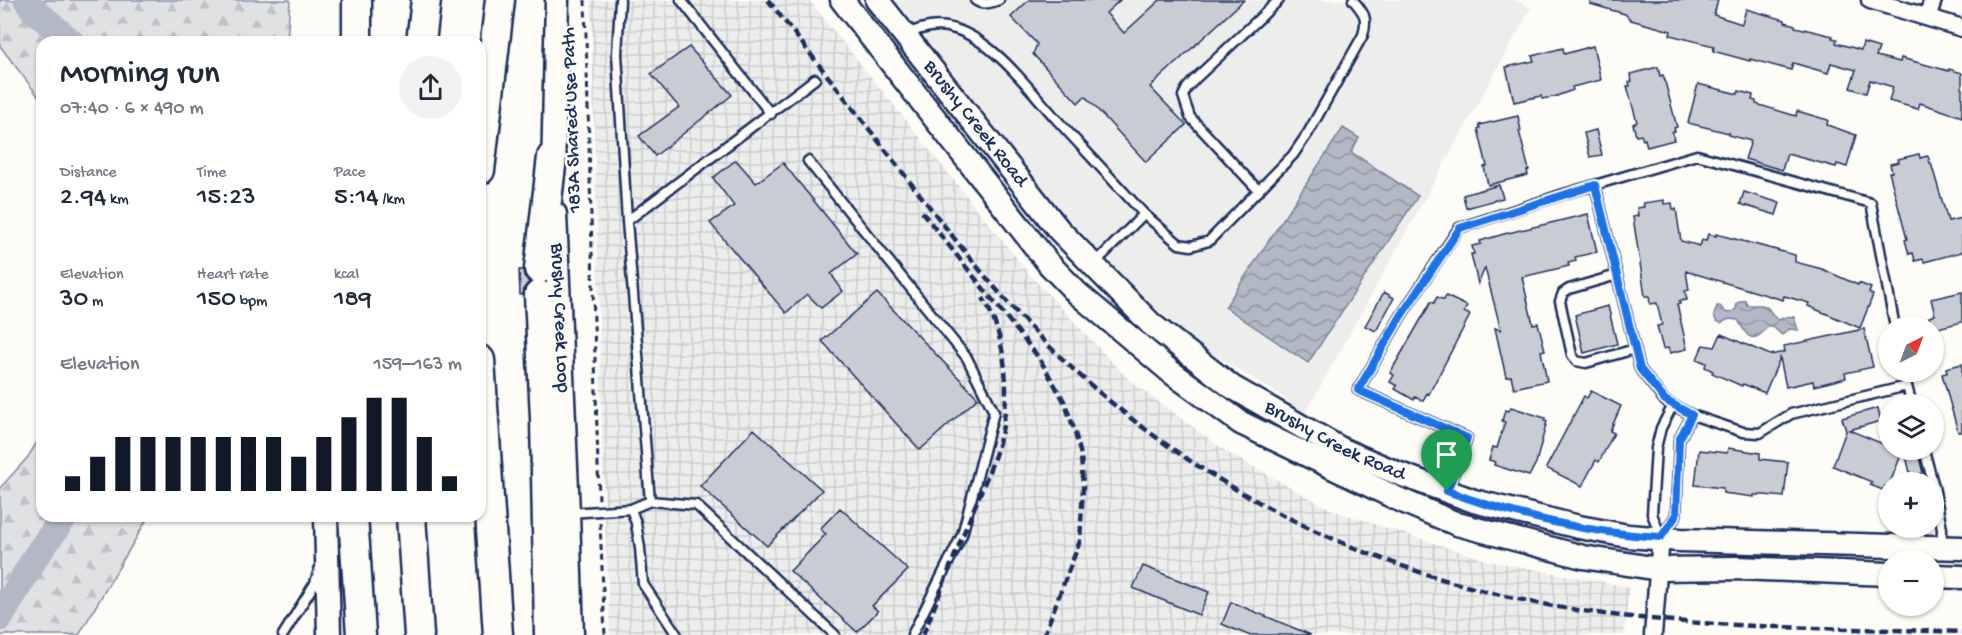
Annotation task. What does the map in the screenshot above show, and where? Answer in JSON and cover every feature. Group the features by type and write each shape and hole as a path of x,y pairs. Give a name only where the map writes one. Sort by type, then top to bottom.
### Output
{"highway":[{"path":"356,0 357,36"},
{"path":"422,36 426,0"},
{"path":"486,119 500,0"},
{"path":"549,635 545,418 539,282 552,157"},
{"path":"486,438 495,555 498,635"},
{"path":"353,522 361,635"},
{"path":"411,522 419,635"}],"main road":[{"path":"347,36 356,0"},
{"name":"Brushy Creek Loop","path":"557,0 552,157 572,635"},
{"name":"Brushy Creek Road","path":"842,0 1049,264 1077,292 1171,372 1241,423 1398,500 1457,524 1583,557 1659,569 1737,568 1878,574"},
{"path":"862,0 1061,254 1073,266 1083,269 1093,266"},
{"name":"Brushy Creek Road","path":"878,0 1059,230 1151,324 1232,387 1343,450 1474,501 1579,527 1628,536 1680,540 1951,548"},
{"path":"326,522 329,635"},
{"path":"1944,576 1962,577"}],"street":[{"path":"1870,0 1962,28"},
{"path":"1927,17 1933,0"},
{"path":"1653,635 1661,537"}],"lane":[{"path":"620,0 617,54 627,221 650,501"},
{"path":"681,0 771,114"},
{"path":"975,0 978,3 990,4 999,0"},
{"path":"1259,191 1190,117 1183,96 1195,79 1279,0"},
{"path":"904,34 926,27 940,26 956,29 979,41 1008,66 1144,214 1179,243 1191,246 1209,241 1293,155 1308,133 1363,35 1366,20 1364,13 1353,0"},
{"path":"627,221 815,80"},
{"path":"1447,491 1467,438 1358,390 1401,316 1460,228 1697,155 1871,203 1893,316"},
{"path":"808,161 968,358 994,412 962,535 912,635"},
{"path":"1595,185 1640,369 1665,400 1692,415 1743,432 1761,433 1791,414 1906,386"},
{"path":"1093,266 1144,214"},
{"path":"1617,274 1563,293 1560,301 1572,355 1576,361 1586,363 1635,349"},
{"path":"1905,382 1909,394"},
{"path":"1661,537 1652,514 1656,448 1661,428 1673,405"},
{"path":"1661,537 1676,516 1679,440 1692,415"},
{"path":"568,513 631,509 650,501 696,505 835,635"},
{"path":"631,509 636,523 643,584 677,635"},
{"path":"1944,533 1951,548"},
{"path":"283,635 315,583 327,547"}],"path":[{"name":"183A Shared Use Path","path":"585,0 605,635"}],"shaded area":[{"path":"591,0 809,0 1031,276 1128,379 1228,453 1332,510 1489,561 1629,587 1624,635 610,635 603,471"},
{"path":"893,0 1515,0 1531,8 1305,414 1274,391 1196,344 1106,264 1088,245"}],"green space":[{"path":"0,0 290,0 287,36 36,36 36,93 0,46"},
{"path":"36,444 36,522 145,522 79,635 0,635 0,488 28,457"}],"water":[{"path":"1343,128 1359,138 1351,152 1418,196 1308,363 1225,307"},
{"path":"1745,300 1747,305 1762,305 1768,308 1778,319 1794,317 1798,330 1790,329 1782,335 1773,327 1768,327 1761,334 1753,337 1746,334 1738,320 1729,319 1721,323 1716,321 1714,315 1717,306 1730,313 1736,309 1737,303"}],"building":[{"path":"1029,0 1120,0 1106,13 1124,33 1160,0 1244,0 1150,87 1186,125 1146,162 1085,96 1078,103 1033,54 1037,44 1011,17"},
{"path":"1590,0 1718,0 1714,15 1742,24 1746,9 1785,20 1795,27 1833,36 1832,38 1837,39 1836,43 1861,50 1863,43 1879,48 1876,56 1900,62 1901,58 1962,73 1962,117 1920,103 1918,109 1889,101 1893,87 1870,80 1866,93 1850,88 1856,70 1831,63 1828,73 1793,63 1791,70 1750,59 1750,61 1713,51 1714,46 1670,35 1671,31 1631,20 1625,14 1590,4"},
{"path":"1593,46 1601,80 1572,87 1573,90 1554,97 1542,99 1541,96 1514,102 1506,67 1534,61 1532,56 1563,48 1564,54"},
{"path":"689,47 732,95 655,156 639,136 679,107 651,74"},
{"path":"1658,67 1660,76 1663,75 1664,78 1677,127 1672,132 1674,140 1647,147 1641,135 1636,136 1633,124 1637,122 1627,86 1630,86 1629,82 1632,81 1630,74"},
{"path":"1698,84 1738,94 1739,91 1753,95 1752,100 1756,101 1756,104 1796,116 1797,111 1828,120 1827,125 1856,135 1847,167 1837,164 1836,167 1787,154 1782,170 1745,159 1751,141 1688,123"},
{"path":"1518,116 1521,131 1519,131 1529,170 1528,175 1488,185 1484,167 1487,166 1479,125"},
{"path":"1596,130 1602,155 1590,157 1584,133"},
{"path":"1919,154 1920,158 1928,156 1948,221 1962,218 1962,252 1924,262 1923,259 1915,261 1913,253 1909,254 1889,172 1892,172 1890,164 1899,162 1898,159"},
{"path":"736,160 756,183 783,163 857,254 831,274 843,291 821,308 807,294 786,313 710,223 734,206 713,178"},
{"path":"1499,185 1503,198 1466,208 1463,195"},
{"path":"1744,192 1780,203 1776,215 1740,204"},
{"path":"1664,200 1664,204 1672,203 1673,209 1676,209 1681,241 1700,246 1702,240 1706,241 1708,234 1716,236 1716,234 1795,255 1795,262 1822,269 1858,285 1859,283 1871,288 1869,293 1873,295 1860,328 1808,306 1809,303 1784,296 1783,300 1686,271 1689,290 1685,291 1687,300 1679,301 1680,304 1677,304 1687,349 1670,353 1668,348 1663,349 1657,326 1662,325 1657,303 1650,304 1649,296 1645,296 1633,217 1638,216 1637,208 1644,207 1643,203"},
{"path":"1588,214 1597,252 1575,257 1576,261 1568,263 1569,266 1522,277 1533,324 1538,323 1545,350 1541,351 1547,381 1514,388 1511,376 1506,377 1495,328 1501,330 1485,268 1478,284 1471,254 1474,254 1472,246 1481,244 1480,241 1504,234"},
{"path":"519,270 523,270 529,282 524,288 523,295 520,295"},
{"path":"1384,292 1394,298 1376,331 1365,326"},
{"path":"1962,292 1962,322 1944,326 1944,316 1932,316 1935,315 1931,299"},
{"path":"877,293 978,398 920,450 822,341"},
{"path":"1446,296 1467,306 1464,312 1470,315 1429,394 1427,393 1423,401 1415,397 1414,400 1395,389 1397,386 1390,382 1394,375 1390,373 1431,302 1434,303 1437,297 1444,300"},
{"path":"1608,306 1617,344 1584,353 1575,315"},
{"path":"1864,329 1873,367 1845,373 1846,378 1814,386 1813,381 1786,387 1780,358 1765,393 1712,373 1713,371 1705,367 1706,363 1697,359 1703,345 1715,347 1721,334 1770,355 1785,352 1784,346"},
{"path":"1962,364 1962,432 1958,432 1944,381 1946,368"},
{"path":"1591,391 1621,406 1610,431 1614,433 1599,462 1596,460 1582,486 1546,468 1584,396 1587,398"},
{"path":"1511,407 1545,418 1544,421 1547,421 1536,463 1529,476 1494,465 1495,462 1489,460 1493,447 1497,448 1505,422 1502,421 1505,410 1509,411"},
{"path":"1878,408 1878,422 1849,430 1878,442 1878,460 1899,460 1894,472 1878,472 1878,488 1870,485 1872,482 1833,466 1846,431 1842,418"},
{"path":"754,429 822,490 767,546 700,486"},
{"path":"1728,448 1760,453 1760,459 1788,462 1784,497 1754,495 1754,497 1723,493 1723,488 1695,485 1699,450 1727,453"},
{"path":"1907,460 1920,460 1923,472 1910,472"},
{"path":"840,508 908,570 872,606 878,611 857,632 790,571 826,534 820,529"},
{"path":"1143,566 1209,592 1199,615 1133,588"},
{"path":"1231,602 1311,635 1248,635 1222,624"}],"waterway":[{"path":"27,0 34,10 64,36"},
{"path":"0,618 36,556 61,522"}],"railway":[{"path":"768,0 960,245 1030,327 1110,401 1175,451 1244,494 1317,531 1392,562 1470,587 1550,605 1631,617 1714,624 1962,632"},
{"path":"922,212 1039,358 1064,401 1074,429 1081,455 1083,487 1080,541 1044,635"},
{"path":"923,635 987,476 1003,426 1006,393 1004,360 996,328 983,298"}],"route":[{"path":"1595,185 1640,369 1665,400 1692,415 1679,440 1676,516 1661,537 1628,536 1579,527 1474,501 1447,491 1467,438 1358,390 1401,316 1460,228 1595,185"}]}
